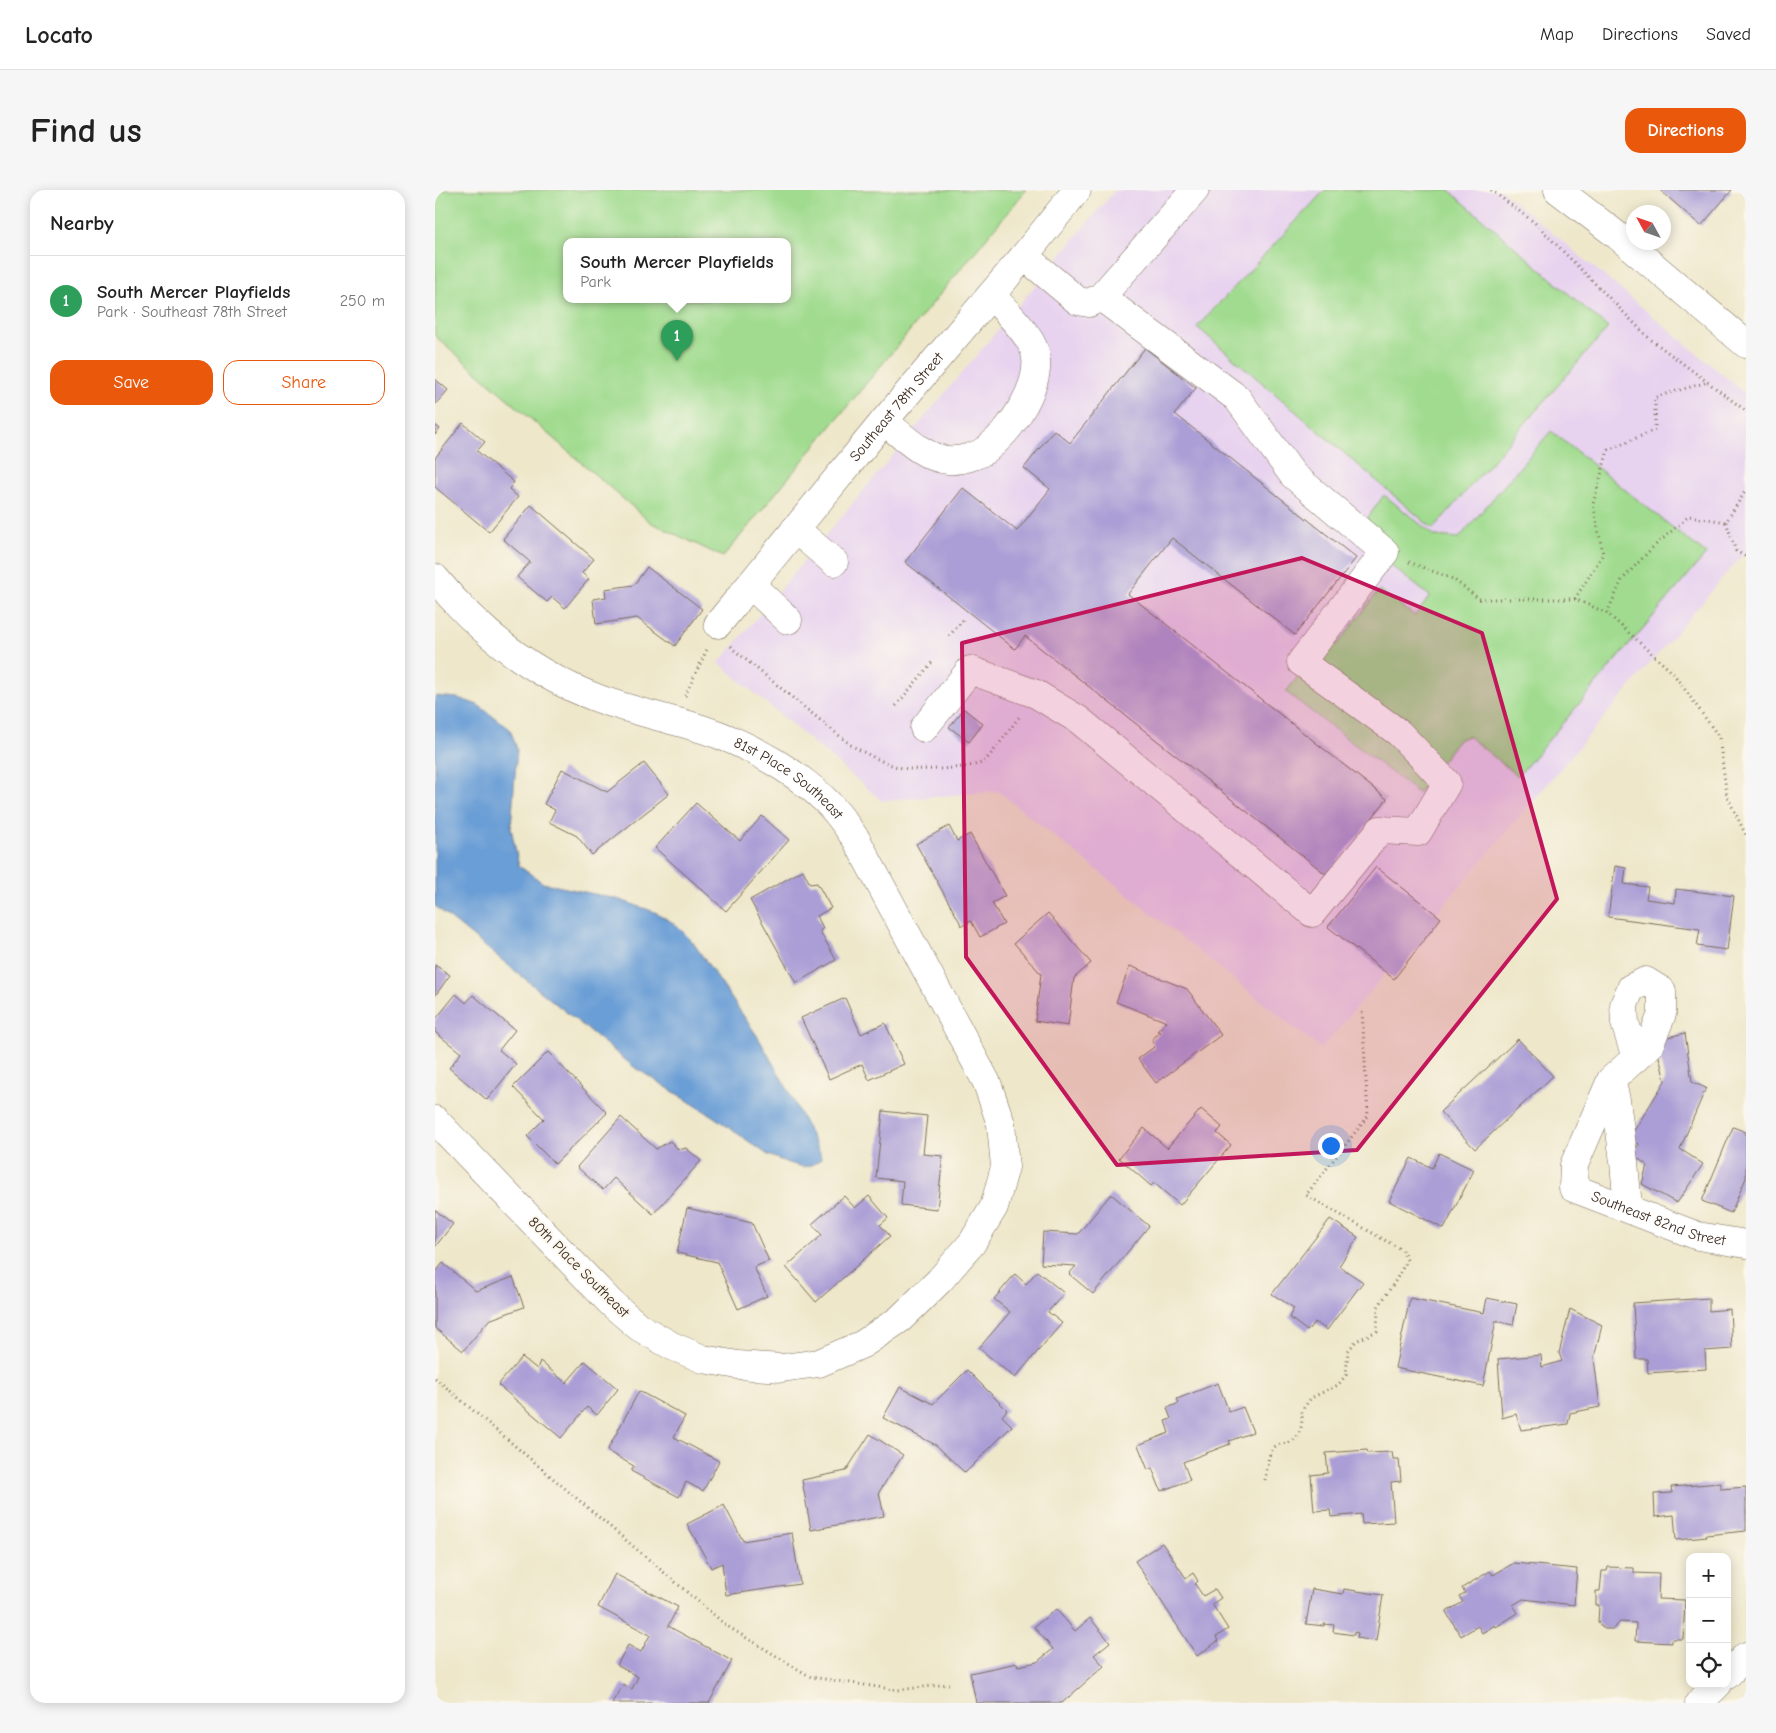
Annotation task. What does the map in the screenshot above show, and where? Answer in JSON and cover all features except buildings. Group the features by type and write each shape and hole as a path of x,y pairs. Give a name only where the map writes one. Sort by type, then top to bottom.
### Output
{"street":[{"name":"Southeast 78th Street","path":"719,624 884,421 1024,256 1077,190"},
{"path":"1024,256 1078,301 1089,303 1101,297 1195,190"},
{"path":"1558,190 1618,236 1746,344"},
{"path":"884,421 928,456 949,460 967,458 987,449 1006,429 1025,402 1035,378 1035,352 1021,326 991,294"},
{"path":"924,728 970,670 1036,694 1079,720 1312,913 1380,830 1418,832 1447,783 1399,734 1301,662 1385,552 1293,475 1237,398 1101,297"},
{"path":"795,529 834,562"},
{"name":"81st Place Southeast","path":"435,578 454,601 486,632 513,653 555,679 597,698 703,729 739,743 810,786 836,812 856,839 987,1083 1001,1124 1005,1167 994,1207 973,1243 939,1281 900,1319 863,1344 819,1362 782,1368"},
{"path":"751,585 788,620"},
{"path":"1628,1208 1616,1100 1611,1080 1636,1058"},
{"name":"Southeast 82nd Street","path":"1611,1080 1574,1165 1573,1188 1698,1236 1746,1244"},
{"name":"80th Place Southeast","path":"435,1120 611,1303 639,1326 672,1346 703,1359 738,1365 782,1368"},
{"path":"1731,1671 1746,1656"},
{"path":"1699,1703 1714,1688"}],"path":[{"path":"1491,190 1535,223 1650,339 1746,410"},
{"path":"1575,599 1603,554 1593,504 1608,450 1655,430 1655,397 1708,382"},
{"path":"1726,522 1746,490"},
{"path":"1607,613 1621,580 1651,549 1689,516 1726,522"},
{"path":"1726,522 1736,551 1746,557"},
{"path":"1385,552 1453,579 1479,599 1575,599 1607,613 1673,673 1719,737 1727,796 1746,835"},
{"path":"949,636 964,619"},
{"path":"719,624 734,650 852,746 872,757 902,768 957,768 983,762 1036,694"},
{"path":"673,721 719,624"},
{"path":"896,706 933,661"},
{"path":"1265,1480 1271,1451 1279,1444 1289,1442 1297,1437 1303,1424 1302,1410 1311,1398 1338,1385 1346,1375 1348,1351 1356,1341 1377,1331 1378,1307 1407,1260 1401,1250 1305,1195 1368,1116 1362,1008"},
{"path":"435,1378 727,1626 811,1677 898,1690 949,1684"}],"highlighted area":[{"path":"1302,558 1482,633 1557,899 1357,1150 1117,1165 966,957 962,643"}],"shaded area":[{"path":"1115,190 1501,190 1746,394 1746,551 1321,1049 998,791 882,801 719,663"}],"green space":[{"path":"435,190 1026,190 723,557 650,522 435,336"},
{"path":"1325,190 1449,190 1608,328 1433,529 1197,327"},
{"path":"1551,431 1706,554 1518,776 1468,736 1458,740 1418,793 1286,692 1327,639 1336,646 1379,590 1415,616 1430,596 1364,545 1366,520 1384,495 1435,536 1459,538"}],"water":[{"path":"435,696 458,698 478,705 510,729 517,749 511,828 519,866 543,883 617,899 655,912 675,924 692,941 758,1037 788,1090 820,1153 821,1159 812,1165 804,1167 768,1155 714,1117 634,1067 435,906"}],"place":[{"name":"South Mercer Playfields","path":"677,361"}]}
